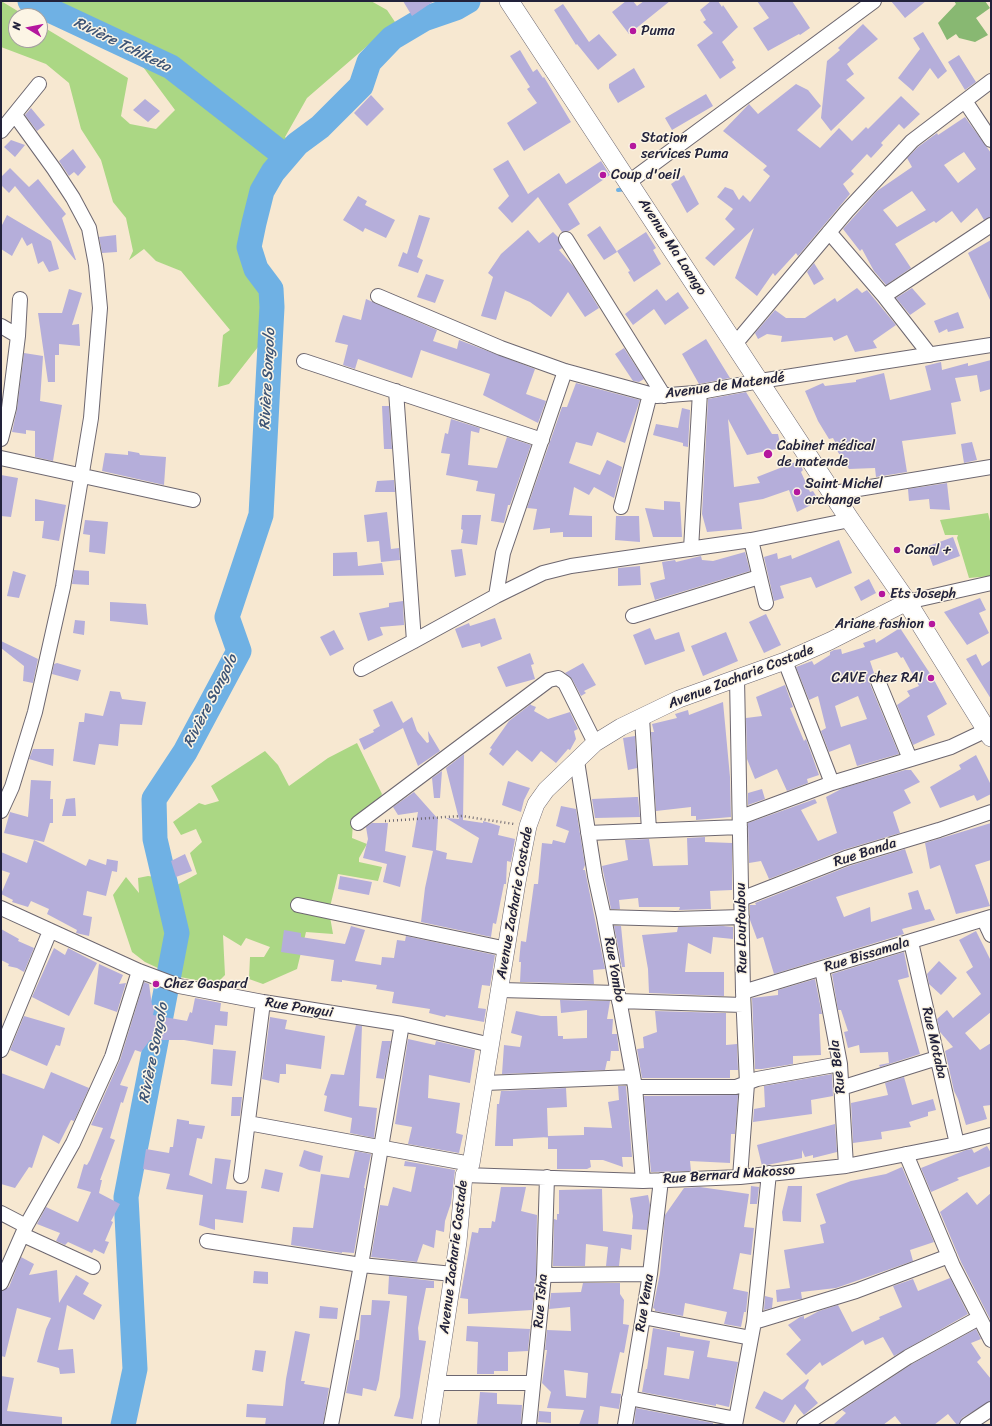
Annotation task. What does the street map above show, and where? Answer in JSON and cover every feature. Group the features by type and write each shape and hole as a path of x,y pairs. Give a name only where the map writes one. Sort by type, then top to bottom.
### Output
{"main road":[{"name":"Avenue Ma Loango","path":"509,1 834,493 850,520 907,602 989,731"}],"street":[{"path":"629,182 874,1"},
{"path":"735,344 829,232 912,142 991,81"},
{"path":"1,131 15,116 39,84"},
{"path":"965,101 991,140"},
{"path":"1,812 12,787 35,712 63,587 91,418 100,308 96,265 89,228 73,198 15,116"},
{"path":"884,296 991,225"},
{"path":"829,232 884,296 930,355"},
{"path":"566,239 657,395 621,507"},
{"name":"Avenue de Matendé","path":"378,296 500,348 565,371 657,395 700,392 760,381 991,345"},
{"path":"1,439 9,408 18,336 20,299"},
{"path":"1,326 18,336"},
{"path":"304,361 542,440"},
{"path":"496,596 504,554 565,371"},
{"path":"396,391 414,641"},
{"path":"691,549 700,392"},
{"path":"1,458 193,500"},
{"path":"834,493 991,467"},
{"path":"360,669 496,596 550,571 571,566 750,540 850,520"},
{"path":"750,540 766,603"},
{"path":"633,616 760,577"},
{"path":"907,602 991,583"},
{"name":"Avenue Zacharie Costade","path":"430,1425 458,1242 467,1169 485,1083 528,826 536,804 546,790 595,743 621,727 679,699 785,661 830,641 907,602"},
{"path":"785,661 832,783"},
{"path":"358,823 549,680 558,678 565,683 595,743"},
{"name":"Rue Loufoubou","path":"737,678 743,998 747,1084 740,1177"},
{"path":"878,681 910,759"},
{"path":"642,718 649,830"},
{"path":"588,833 649,830 740,822 832,783 951,747 989,731"},
{"name":"Rue Yombo","path":"577,761 588,833 634,1082 644,1181"},
{"name":"Rue Banda","path":"741,899 846,858 939,830 991,812"},
{"path":"298,905 507,949"},
{"name":"Rue Pangui","path":"1,908 139,971 179,986 263,1002 402,1024 491,1045"},
{"path":"604,917 674,919 742,918"},
{"path":"987,919 991,935"},
{"name":"Rue Bissamala","path":"500,990 618,997 743,998 822,969 987,919"},
{"path":"1,1050 50,931"},
{"name":"Rue Motaba","path":"911,942 957,1144"},
{"name":"Rue Bela","path":"822,969 840,1064 846,1166"},
{"path":"1,1283 25,1230 73,1143 112,1057 139,971"},
{"path":"241,1176 263,1002"},
{"path":"331,1425 361,1264 402,1024"},
{"path":"841,1088 938,1058"},
{"path":"485,1083 634,1082 736,1087 757,1079 840,1064"},
{"name":"Rue Bernard Makosso","path":"248,1123 380,1148 467,1169 547,1177 644,1181 740,1177 846,1166 957,1144 991,1135"},
{"path":"906,1154 949,1256 991,1340"},
{"path":"630,1398 735,1422 754,1322 769,1173"},
{"name":"Rue Tsha","path":"529,1425 544,1275 547,1177"},
{"name":"Rue Yema","path":"625,1425 650,1274 661,1180"},
{"path":"1,1213 25,1230 93,1267"},
{"path":"207,1241 361,1264 453,1274"},
{"path":"754,1322 856,1291 949,1256"},
{"path":"544,1275 650,1274"},
{"path":"643,1317 751,1338"},
{"path":"804,1425 908,1357 979,1318"},
{"path":"436,1383 533,1383"},
{"path":"967,1425 991,1409"}],"path":[{"path":"358,823 462,816 528,826"}],"green space":[{"path":"1,1 13,8 8,8 8,48 48,48 48,30 128,78 121,116 130,124 156,129 175,110 132,52 99,39 62,15 34,1 371,1 387,10 395,22 307,98 285,137 294,146 273,175 253,240 257,273 273,297 271,329 229,384 218,387 223,335 230,330 181,271 156,261 144,249 129,260 133,251 126,218 113,202 101,160 81,129 69,83 46,64 1,47"},
{"path":"954,1 985,1 990,8 976,18 988,35 975,42 959,38 956,34 947,40 938,23 956,4"},
{"path":"988,513 991,525 991,576 969,578 957,538 958,535 945,535 940,520"},
{"path":"357,743 382,794 365,819 353,823 352,838 367,844 359,858 359,862 382,867 378,881 338,874 329,911 333,934 306,932 297,969 263,984 249,979 250,957 264,957 270,947 246,938 241,946 223,935 225,975 216,984 175,976 145,962 132,952 113,895 126,877 139,893 138,878 148,876 164,878 162,866 168,863 177,885 197,874 190,853 202,842 196,829 181,835 173,822 199,803 205,805 219,801 211,786 265,751 278,765 289,786 328,758"}],"building":[{"path":"403,1 434,1 412,16"},
{"path":"626,1 633,1 637,6 644,1 670,1 629,34 612,12"},
{"path":"711,1 718,1 722,7 723,5 738,27 722,42 734,60 732,62 736,68 720,79 697,45 713,33 703,22 706,20 700,10"},
{"path":"757,1 792,1 810,28 800,35 799,34 768,51 753,28 769,18"},
{"path":"891,1 926,1 905,18"},
{"path":"563,4 589,42 599,34 617,55 598,70 577,44 576,45 554,10"},
{"path":"863,24 878,39 847,64 854,74 846,80 865,98 831,131 821,118 827,61 840,50 838,48"},
{"path":"923,32 947,71 938,79 930,68 913,91 898,78 920,49 913,38"},
{"path":"520,50 533,72 537,69 543,78 544,77 571,122 524,151 507,123 537,103 527,89 530,87 510,56"},
{"path":"959,55 976,82 965,90 948,62"},
{"path":"634,68 645,87 618,103 609,88 609,84"},
{"path":"796,84 808,90 821,106 797,130 820,148 839,128 852,141 866,127 868,129 901,96 920,114 904,129 899,124 881,143 883,145 871,158 867,154 851,171 854,174 843,184 850,194 798,256 796,253 775,276 773,273 757,296 735,278 754,228 714,266 705,258 735,229 725,219 733,209 717,197 725,187 733,190 739,200 743,195 750,202 770,176 763,170 767,166 723,131 749,104 758,114"},
{"path":"706,94 713,106 672,130 665,118"},
{"path":"371,95 384,109 367,126 354,113"},
{"path":"145,99 160,111 148,122 133,110"},
{"path":"31,108 45,125 37,131 25,115"},
{"path":"965,117 991,153 991,217 984,220 977,208 961,223 952,211 936,223 934,221 895,244 911,268 886,285 874,271 862,249 860,251 843,229 877,191 912,167 907,158 918,147 937,133 938,135","holes":["964,152 976,169 958,183 944,165","912,191 926,210 897,227 883,210"]},
{"path":"11,140 25,145 15,157 4,147"},
{"path":"73,149 86,167 78,176 74,172 69,176 59,161"},
{"path":"508,160 528,194 559,173 566,184 601,161 610,175 568,204 580,224 569,231 562,232 538,197 512,223 498,208 509,196 493,169"},
{"path":"10,168 29,187 38,179 66,214 62,218 76,260 15,186 9,193 1,185 1,177"},
{"path":"684,175 699,204 687,213 671,184"},
{"path":"358,196 367,201 365,205 395,220 386,238 365,228 363,232 343,220"},
{"path":"7,215 51,241 59,269 49,272 43,261 38,264 32,243 27,246 22,237 12,256 1,249 1,227"},
{"path":"419,215 430,218 417,257 423,260 418,273 398,266 403,252 407,254"},
{"path":"600,226 617,252 604,260 587,235"},
{"path":"528,230 539,243 553,232 558,237 562,248 559,250 574,267 599,308 585,317 568,292 551,317 530,302 505,291 496,320 481,316 493,277 488,273 501,254"},
{"path":"646,232 656,248 653,250 661,264 634,282 628,272 630,271 617,251"},
{"path":"116,235 117,252 102,253 99,237"},
{"path":"991,240 991,302 968,253"},
{"path":"814,263 824,279 814,285 807,272"},
{"path":"426,274 444,280 435,303 417,297"},
{"path":"857,288 862,293 867,290 896,325 873,341 877,348 855,352 847,335 834,341 832,337 781,342 782,336 767,334 758,339 755,333 775,310 786,318 805,318 835,298 837,302"},
{"path":"912,288 926,304 910,315 896,298"},
{"path":"69,289 82,293 72,325 79,324 80,346 59,344 59,355 55,355 55,382 48,382 38,313 62,313"},
{"path":"657,289 666,301 678,292 689,308 665,325 654,309 633,325 625,314"},
{"path":"366,299 437,330 433,341 457,349 459,340 535,369 526,394 546,401 538,423 483,395 490,374 421,350 412,378 358,359 355,369 343,365 348,345 335,342 343,315 361,320"},
{"path":"958,312 964,328 948,332 947,329 939,333 934,321"},
{"path":"706,339 730,378 699,384 682,354"},
{"path":"624,348 644,379 639,382 633,381 615,354"},
{"path":"24,353 43,356 40,401 62,405 53,461 35,457 35,431 26,430 26,434 12,432 17,409"},
{"path":"991,360 991,389 980,392 977,375 955,378 961,401 951,403 956,434 902,441 907,472 876,477 875,468 849,469 832,443 835,442 833,438 829,439 818,421 805,391 823,383 825,386 856,382 856,380 884,373 890,400 931,390 925,366 941,362 942,370 968,363 968,366"},
{"path":"576,383 640,400 625,443 597,432 592,446 576,442 569,463 600,475 607,460 622,467 614,498 594,487 589,495 574,487 569,515 592,516 592,537 563,537 563,532 550,533 550,528 533,530 537,509 527,508 562,407 567,407"},
{"path":"746,392 772,434 778,434 781,448 747,455 728,419 734,487 760,483 757,477 798,461 803,470 801,472 810,492 813,491 819,501 797,512 789,490 763,499 739,503 742,529 707,532 702,514 708,399"},
{"path":"382,406 389,406 392,449 384,449"},
{"path":"682,408 690,410 688,447 683,446 683,443 653,435 656,424 678,428"},
{"path":"451,419 480,428 479,433 471,431 468,465 497,468 507,437 531,445 510,505 508,505 504,523 491,521 495,494 476,491 478,481 446,475 450,454 441,453 445,433 448,434"},
{"path":"972,442 977,460 964,463 961,444"},
{"path":"128,451 139,453 140,455 166,457 164,485 102,471 105,453 128,455"},
{"path":"1,475 18,478 11,517 1,516"},
{"path":"394,480 395,492 375,492 377,481"},
{"path":"947,483 950,510 930,509 929,499 909,501 908,489"},
{"path":"35,499 66,505 59,541 42,538 44,521 35,521"},
{"path":"664,501 680,502 682,537 653,537 645,508 664,510"},
{"path":"387,512 391,549 399,548 400,560 381,562 379,541 367,542 364,515"},
{"path":"462,515 481,515 477,545 461,543 463,530 461,529"},
{"path":"616,516 639,516 640,542 615,540"},
{"path":"85,520 108,522 105,554 89,552 90,535 83,534"},
{"path":"953,537 960,556 933,566 926,547"},
{"path":"839,540 852,573 816,588 811,577 780,586 784,598 774,601 764,557 777,553 778,559 791,555 792,559"},
{"path":"462,549 466,575 455,577 451,550"},
{"path":"357,552 358,566 382,563 384,575 333,576 333,553"},
{"path":"745,552 750,571 655,600 650,583 665,579 662,562 675,560 676,562 701,556 702,560 713,561"},
{"path":"640,566 641,585 618,586 618,568"},
{"path":"74,570 89,571 89,585 72,584"},
{"path":"13,571 26,575 19,598 7,596"},
{"path":"869,579 876,593 861,601 854,587"},
{"path":"980,598 986,610 979,613 989,633 967,645 944,612"},
{"path":"403,601 404,625 380,627 383,635 368,641 359,613 389,607 389,603"},
{"path":"110,602 146,604 148,625 110,621"},
{"path":"766,614 781,645 764,653 749,622"},
{"path":"495,618 502,639 481,647 480,643 462,648 455,629 469,623 470,626"},
{"path":"75,620 85,621 84,635 73,633"},
{"path":"650,628 655,640 679,632 685,651 645,665 633,635"},
{"path":"900,628 933,678 947,704 927,716 935,735 913,745 897,705 910,696 907,691 919,686 903,657 901,658 897,652 870,661 874,673 870,679 870,684 899,754 857,766 850,744 829,752 821,731 826,728 818,696 809,700 796,667 812,661 814,665 830,655 830,652 834,650 841,649 842,654 865,647 863,643 875,639 876,643","holes":["858,696 867,719 841,727 835,706"]},
{"path":"334,630 344,649 330,656 320,637"},
{"path":"726,632 738,661 703,676 691,646"},
{"path":"1,641 38,659 33,683 23,681 24,666 1,648"},
{"path":"530,653 534,664 531,665 535,679 506,687 497,667"},
{"path":"976,654 982,666 991,660 991,699 966,659"},
{"path":"57,663 81,670 78,681 52,674 54,664"},
{"path":"583,663 596,685 584,691 586,693 581,696 572,679 565,673"},
{"path":"785,685 793,707 790,708 804,741 806,739 819,775 807,779 808,783 787,791 777,769 755,779 747,759 746,718 762,716 756,697"},
{"path":"110,691 120,692 122,699 146,702 142,725 120,724 118,746 99,744 95,765 73,761 79,722 84,722 85,713 103,716"},
{"path":"392,701 403,723 412,717 417,731 427,743 429,742 428,731 440,751 418,766 403,728 364,750 359,739 374,732 373,730 380,726 373,710"},
{"path":"723,702 730,777 731,817 696,820 696,816 691,816 691,807 656,811 651,732 654,732 652,724 677,718 675,714 688,710 689,715"},
{"path":"531,704 536,707 534,711 548,719 570,712 578,729 574,731 576,739 570,750 568,749 556,763 541,751 532,762 517,750 503,766 489,754 492,749 490,748 509,721"},
{"path":"635,736 637,768 628,770 623,738"},
{"path":"33,749 54,749 53,766 29,759"},
{"path":"464,754 463,820 483,823 483,821 500,826 498,835 515,839 511,862 507,861 506,884 504,884 496,924 493,923 491,937 421,922 425,888 433,851 412,847 418,812 398,815 393,807 414,792 438,819 436,850 447,853 446,859 472,863 479,838 446,818 459,819 446,768"},
{"path":"976,755 991,785 991,794 977,801 974,795 940,808 930,787 961,769 959,765"},
{"path":"905,770 911,770 920,782 904,790 911,803 893,812 900,833 843,850 769,879 761,861 749,863 748,823 815,799 817,803 801,810 818,841 837,833 826,797 843,788"},
{"path":"442,771 440,798 434,798 432,778"},
{"path":"31,780 51,781 50,799 53,799 53,823 50,823 44,842 4,833 10,812 28,817"},
{"path":"508,781 530,788 524,800 521,812 502,805"},
{"path":"762,789 765,799 748,805 748,793"},
{"path":"638,797 640,817 595,818 592,799"},
{"path":"75,798 76,816 62,816 66,799"},
{"path":"561,806 576,809 585,865 583,870 585,870 605,969 593,970 594,984 520,982 521,962 519,962 521,941 526,942 534,884 538,884 542,843 552,844 553,840 565,843 569,831 556,826"},
{"path":"372,823 388,823 385,851 406,856 400,887 383,882 387,864 363,858 368,839 366,827"},
{"path":"991,823 991,860 975,865 990,906 956,914 940,865 930,869 925,843"},
{"path":"705,837 705,842 732,843 732,890 710,891 711,909 679,910 680,907 639,907 638,898 619,900 620,909 611,909 602,866 628,860 625,840 649,839 653,866 688,865 687,838"},
{"path":"34,840 86,866 89,859 106,865 107,859 118,861 117,872 112,871 106,896 87,891 83,915 92,917 89,936 76,933 77,930 47,914 49,909 31,901 28,907 12,902 13,900 1,894 10,873 1,870 1,852 27,863"},
{"path":"905,849 913,873 836,897 844,917 870,907 871,922 912,909 908,893 918,890 925,910 930,909 935,920 902,929 904,934 774,974 763,937 757,939 750,920 750,905 756,905 755,903 849,866"},
{"path":"185,854 192,871 176,877 171,861"},
{"path":"340,876 372,882 369,895 338,889"},
{"path":"351,926 365,930 355,961 381,965 382,957 394,958 397,940 405,941 406,936 495,955 490,986 482,985 478,1008 486,1009 484,1022 446,1015 445,1017 429,1013 430,1009 392,1003 394,992 376,989 377,985 342,980 342,982 331,981 334,960 281,952 284,930 301,933 301,937 345,944"},
{"path":"614,926 621,926 625,967 622,967"},
{"path":"678,927 733,927 733,939 713,937 711,954 688,943 685,972 724,972 724,996 649,993 648,969 642,935 677,932"},
{"path":"1,929 19,939 18,941 34,948 24,972 17,968 8,966 9,964 1,960"},
{"path":"976,931 991,961 991,1012 965,1033 980,1050 991,1043 991,1105 983,1106 987,1119 966,1125 954,1091 945,1051 953,1047 940,1032 937,1019 947,1010 953,1018 981,994 966,972 973,967 959,940"},
{"path":"54,948 65,955 68,948 97,963 69,1016 32,997"},
{"path":"904,952 909,977 898,980 920,1054 880,1067 879,1065 889,1063 888,1052 860,1053 859,1045 848,1048 844,1032 848,1031 841,1010 838,1010 832,974"},
{"path":"939,961 957,978 941,995 929,984 927,974"},
{"path":"99,964 123,975 119,984 126,983 117,1012 94,1004"},
{"path":"815,979 822,1014 819,1014 821,1055 793,1056 793,1064 755,1069 752,998 778,995 778,990"},
{"path":"144,982 149,984 152,1005 155,1005 153,1015 187,1021 190,1012 192,1013 195,998 221,1003 220,1011 228,1012 227,1026 215,1025 213,1045 184,1040 150,1040 141,1052 135,1050 120,1085 128,1087 123,1103 121,1102 110,1138 115,1140 100,1180 102,1180 99,1193 120,1204 111,1221 113,1222 105,1241 109,1242 104,1254 94,1249 92,1253 68,1242 65,1245 56,1241 60,1233 37,1224 46,1207 78,1222 91,1192 77,1188 84,1164 87,1165 90,1160 103,1128 91,1125 120,1060"},
{"path":"560,1000 610,1001 607,1019 613,1019 612,1034 617,1034 619,1051 611,1051 610,1061 607,1061 605,1070 502,1074 504,1045 520,1047 522,1036 511,1033 516,1011 541,1016 557,1016 558,1036 563,1036 563,1039 587,1038 587,1010 561,1013"},
{"path":"655,1011 726,1013 726,1045 737,1044 738,1070 730,1070 730,1078 642,1078 637,1049 644,1048 643,1037 657,1032"},
{"path":"24,1016 65,1028 60,1046 56,1045 47,1066 10,1050"},
{"path":"270,1017 287,1020 285,1029 325,1036 321,1069 286,1064 286,1074 280,1074 279,1083 262,1079"},
{"path":"356,1025 362,1026 359,1106 377,1108 374,1138 350,1133 352,1118 324,1111 327,1096 324,1095 331,1074 344,1075"},
{"path":"408,1039 435,1045 436,1041 475,1050 470,1083 429,1075 428,1098 460,1103 456,1133 463,1135 459,1153 408,1144 412,1127 395,1124"},
{"path":"382,1041 391,1041 384,1079 376,1078"},
{"path":"213,1049 236,1051 232,1086 211,1084"},
{"path":"51,1072 89,1088 74,1121 71,1120 59,1144 43,1135 32,1168 29,1167 15,1188 1,1184 1,1073 44,1089"},
{"path":"832,1074 833,1096 811,1100 812,1114 753,1122 754,1109 765,1107 764,1086"},
{"path":"904,1077 912,1105 933,1099 936,1110 928,1112 928,1116 909,1122 911,1127 881,1132 882,1139 853,1143 851,1103 888,1095 885,1083"},
{"path":"618,1086 626,1086 632,1157 622,1157 623,1167 603,1160 590,1160 591,1167 587,1169 557,1169 557,1149 548,1149 548,1136 584,1135 584,1127 612,1128 608,1102 619,1100"},
{"path":"566,1088 567,1107 547,1108 548,1137 513,1139 513,1146 495,1146 497,1104 499,1104 501,1091"},
{"path":"738,1095 735,1134 731,1134 730,1163 690,1161 691,1171 651,1172 644,1096"},
{"path":"232,1097 242,1097 240,1116 231,1116"},
{"path":"177,1119 189,1121 189,1124 205,1126 202,1139 197,1138 189,1175 212,1184 215,1158 231,1160 226,1189 247,1191 243,1223 215,1219 215,1230 199,1225 203,1195 166,1189 170,1174 143,1169 146,1149 169,1153 170,1147 173,1147"},
{"path":"835,1124 837,1152 813,1158 813,1155 805,1157 802,1150 802,1158 762,1166 757,1145"},
{"path":"987,1146 991,1153 991,1166 957,1178 959,1180 931,1192 921,1168 966,1150 972,1149 974,1153"},
{"path":"304,1150 323,1156 320,1172 299,1166"},
{"path":"355,1151 371,1154 354,1253 342,1253 291,1245 293,1227 313,1228 321,1174 349,1178"},
{"path":"405,1161 455,1170 451,1203 445,1221 444,1232 436,1230 434,1248 423,1244 417,1262 371,1257 380,1205 388,1206 393,1187 411,1192 416,1167 404,1166"},
{"path":"902,1167 934,1242 910,1250 913,1261 836,1288 801,1292 802,1299 777,1302 776,1290 790,1288 784,1250 824,1243 820,1225 826,1223 816,1194 851,1181 886,1174"},
{"path":"265,1169 283,1173 279,1192 261,1188"},
{"path":"751,1186 759,1187 757,1204 750,1204"},
{"path":"788,1186 802,1186 801,1222 783,1221 782,1212"},
{"path":"501,1187 526,1187 521,1211 537,1215 536,1274 532,1310 468,1314 468,1299 460,1298 472,1232 478,1233 479,1228 491,1228 492,1221 495,1222"},
{"path":"700,1187 749,1194 744,1227 754,1228 751,1255 740,1253 733,1289 748,1292 746,1312 744,1312 741,1327 724,1324 727,1312 685,1303 683,1316 655,1311 653,1308 660,1273 665,1215 684,1188"},
{"path":"602,1189 603,1231 632,1235 631,1250 621,1248 619,1266 606,1266 608,1247 586,1244 585,1266 553,1266 554,1219 557,1220 557,1214 559,1214 559,1190"},
{"path":"967,1192 977,1205 991,1193 991,1321 961,1262 940,1212"},
{"path":"648,1195 650,1205 647,1230 632,1229 633,1216 630,1198"},
{"path":"21,1257 34,1264 29,1275 57,1270 59,1303 76,1275 89,1283 83,1294 102,1305 94,1320 67,1305 58,1350 73,1349 75,1373 60,1374 59,1368 37,1362 46,1329 51,1318 17,1308 5,1357 1,1356 1,1291 9,1287"},
{"path":"254,1271 268,1272 268,1284 253,1283"},
{"path":"389,1276 434,1281 434,1288 426,1288 418,1328 419,1340 426,1341 413,1419 394,1416 400,1397 407,1296 388,1294"},
{"path":"950,1278 968,1314 894,1356 883,1337 865,1345 863,1340 822,1366 820,1362 806,1375 786,1354 801,1340 788,1325 800,1317 804,1316 804,1319 819,1311 838,1305 852,1332 880,1319 879,1317 902,1307 893,1286 913,1279 918,1291"},
{"path":"583,1283 620,1283 620,1294 624,1300 623,1324 629,1325 624,1353 620,1352 611,1393 621,1394 619,1409 600,1406 598,1425 579,1425 584,1410 547,1408 551,1392 542,1383 547,1350 545,1350 547,1330 571,1331 570,1307 549,1309 551,1293 581,1292","holes":["564,1370 588,1373 586,1398 566,1396"]},
{"path":"765,1296 773,1298 772,1308 764,1310"},
{"path":"372,1300 390,1301 379,1380 376,1391 363,1388 362,1396 346,1393 356,1340 359,1340 361,1315 371,1315"},
{"path":"320,1306 338,1308 337,1319 319,1318"},
{"path":"467,1326 530,1329 528,1351 508,1352 508,1371 494,1371 494,1374 477,1374 478,1342 466,1341"},
{"path":"653,1328 680,1333 680,1336 710,1341 707,1357 738,1362 729,1407 716,1404 716,1406 642,1392","holes":["667,1347 694,1351 689,1379 664,1375"]},
{"path":"976,1329 981,1339 971,1343 981,1358 977,1362 991,1379 991,1401 962,1418 959,1425 957,1425 948,1414 934,1425 902,1425 895,1416 883,1425 833,1425 846,1413 842,1410 912,1364"},
{"path":"295,1331 310,1334 301,1381 305,1381 304,1384 329,1388 323,1425 265,1425 266,1418 246,1417 247,1404 283,1406 286,1379"},
{"path":"255,1350 266,1351 263,1372 252,1370"},
{"path":"1,1376 14,1378 7,1411 62,1417 62,1425 1,1425"},
{"path":"808,1379 809,1380 805,1388 818,1403 804,1415 795,1404 784,1423 755,1408 764,1391 782,1400"},
{"path":"480,1392 497,1393 497,1404 522,1405 521,1425 477,1425"},
{"path":"636,1408 713,1423 713,1425 634,1425"},
{"path":"539,1411 551,1412 551,1423 538,1422"}],"waterway":[{"name":"Rivière Tchiketa","path":"30,1 171,67 285,156"},
{"name":"Rivière Songolo","path":"123,1425 135,1369 126,1197 177,933 155,839 154,799 185,752 239,651 227,617 261,515 272,307 271,289 256,269 249,247 254,223 262,191 273,172 297,144 320,127 361,86 369,62 392,38 424,19 456,8 468,1"},
{"path":"618,190 627,189"}],"place":[{"name":"Puma","path":"633,31"},
{"name":"Station services Puma","path":"633,146"},
{"name":"Coup d'oeil","path":"603,175"},
{"name":"Cabinet médical de matende","path":"768,454"},
{"name":"Saint Michel archange","path":"797,492"},
{"name":"Canal +","path":"897,550"},
{"name":"Ets Joseph","path":"882,594"},
{"name":"Ariane fashion","path":"932,624"},
{"name":"CAVE chez RAI","path":"931,678"},
{"name":"Chez Gaspard","path":"156,984"}]}
